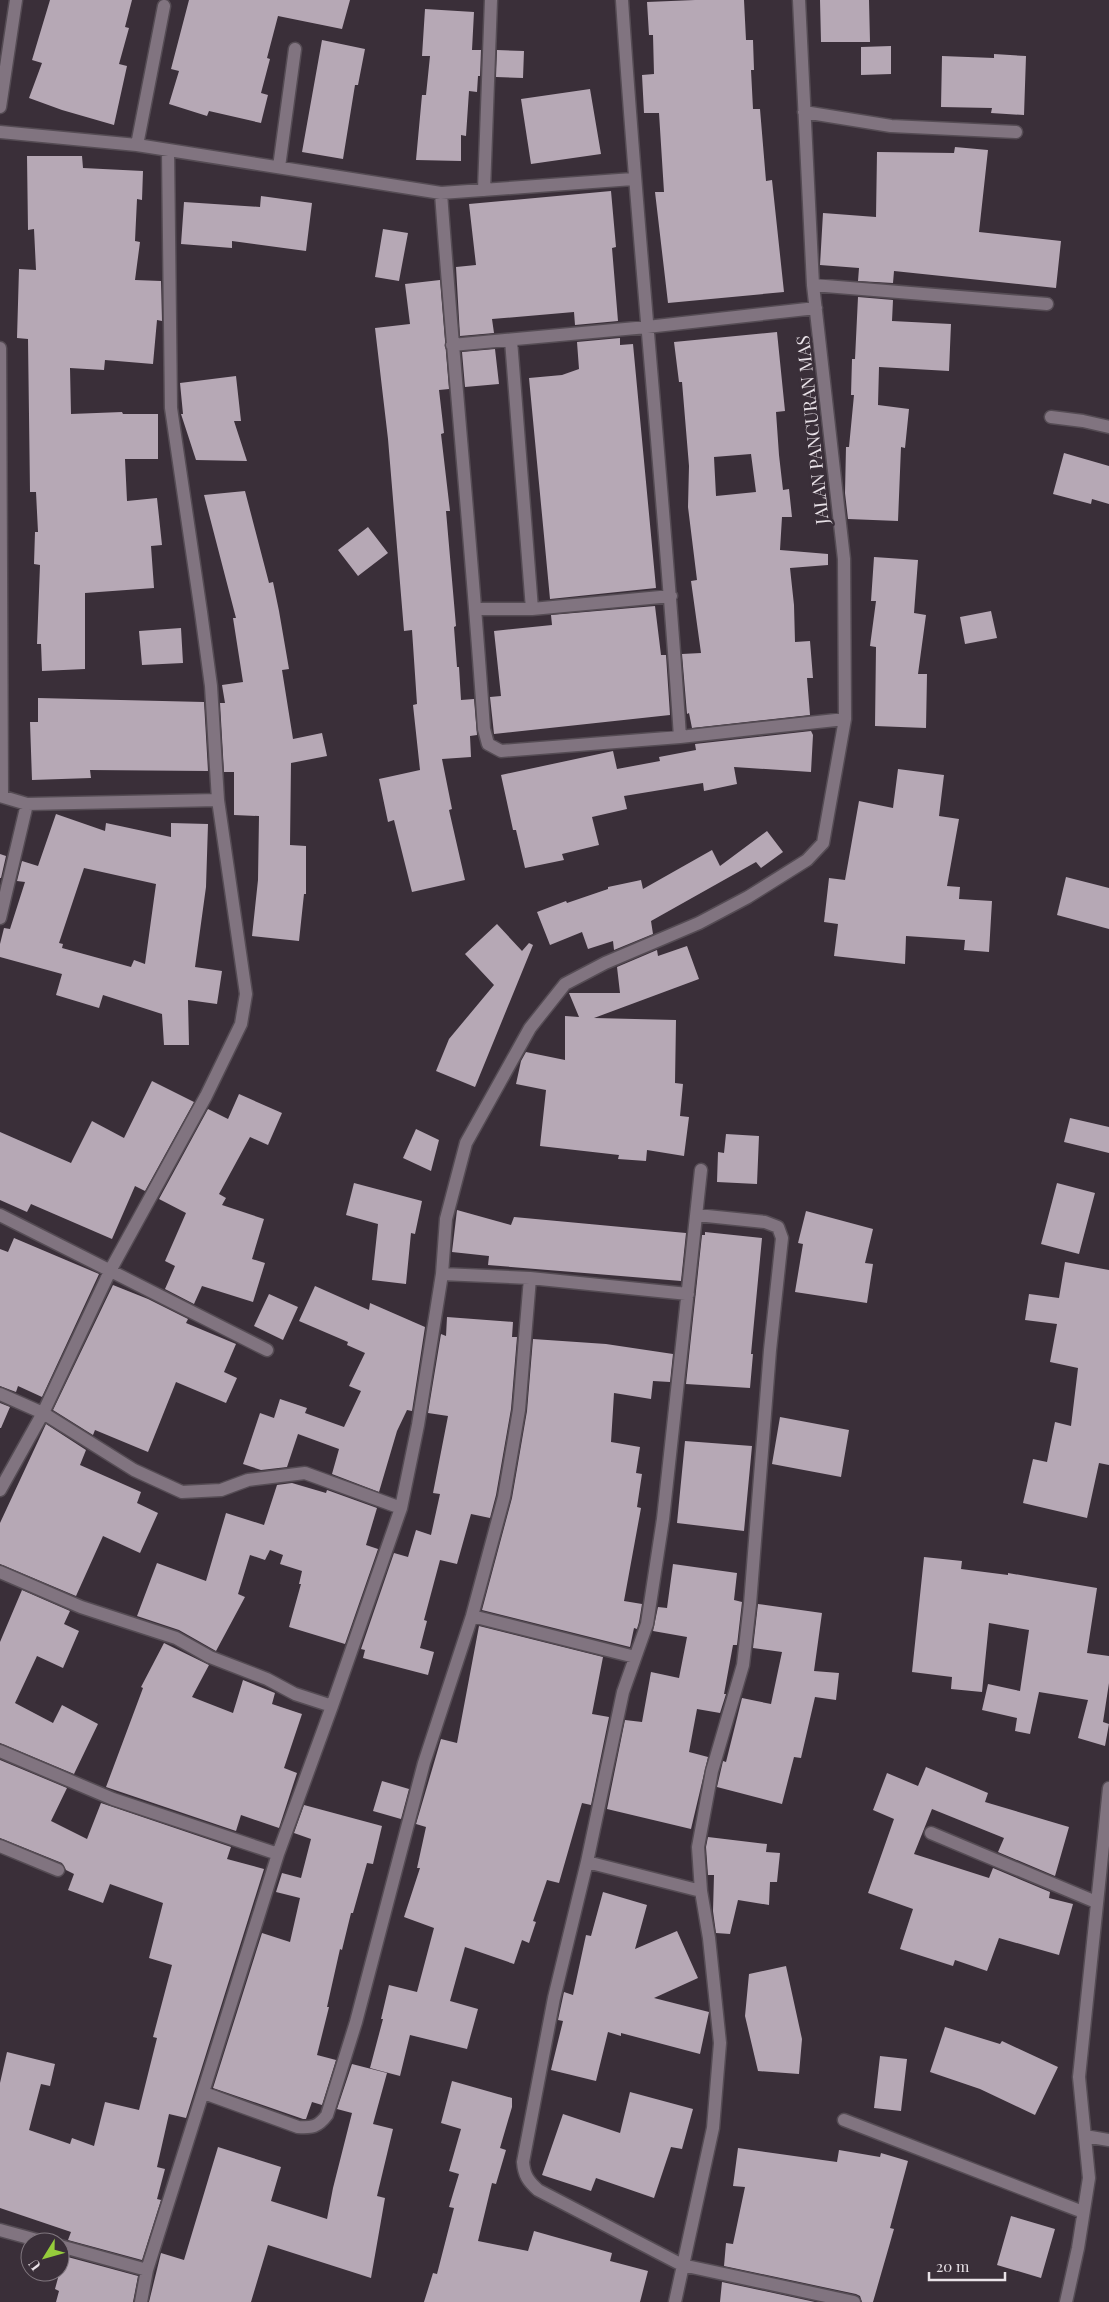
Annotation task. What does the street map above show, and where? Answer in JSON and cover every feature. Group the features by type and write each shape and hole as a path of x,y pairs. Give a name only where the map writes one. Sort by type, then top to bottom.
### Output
{"street":[{"path":"0,107 16,0"},
{"path":"484,190 492,0"},
{"path":"622,0 634,179 671,596 680,737"},
{"name":"JALAN PANCURAN MAS","path":"442,1274 446,1219 466,1143 530,1028 565,984 606,963 699,923 740,902 807,860 822,842 845,720 844,558 813,286 799,0"},
{"path":"137,145 164,6"},
{"path":"280,167 295,49"},
{"path":"804,112 891,126 1016,132"},
{"path":"0,132 137,145 441,193 634,179"},
{"path":"0,1490 43,1413 111,1269 206,1096 241,1024 246,994 218,800 211,686 171,408 168,150"},
{"path":"441,193 452,345 476,609 484,729 488,744 494,749 501,751 680,737 845,720"},
{"path":"813,286 1047,304"},
{"path":"452,345 647,327 816,308"},
{"path":"511,340 532,609"},
{"path":"0,348 1,796 27,804 218,800"},
{"path":"1051,418 1083,420 1109,427"},
{"path":"476,609 532,609 671,596"},
{"path":"0,918 27,804"},
{"path":"701,1170 663,1519 647,1624 623,1692 587,1862 554,1998 522,2162 524,2174 529,2182 538,2190 682,2265 854,2302"},
{"path":"0,1215 111,1269 267,1350"},
{"path":"675,2302 713,2128 720,2042 709,1938 701,1891 698,1847 712,1771 742,1665 750,1604 768,1370 782,1238 778,1227 765,1222 697,1215"},
{"path":"141,2302 148,2270 278,1854 401,1508 418,1425 442,1274 530,1278 688,1294"},
{"path":"204,2093 298,2127 311,2128 320,2124 326,2115 356,2022 424,1762 472,1616 506,1487 519,1410 530,1278"},
{"path":"0,1394 43,1413 134,1470 182,1492 221,1490 248,1480 305,1473 401,1508"},
{"path":"0,1572 81,1607 176,1638 210,1657 267,1679 295,1694 332,1706"},
{"path":"472,1616 635,1657"},
{"path":"0,1751 113,1799 278,1854"},
{"path":"1066,2302 1078,2248 1089,2178 1080,2077 1096,1902 1109,1788"},
{"path":"931,1833 1096,1902"},
{"path":"0,1846 58,1870"},
{"path":"587,1862 701,1891"},
{"path":"844,2120 1083,2212"},
{"path":"1084,2136 1109,2140"},
{"path":"0,2230 20,2235"},
{"path":"70,2249 148,2270"}],"building":[{"path":"50,0 132,0 125,27 129,28 119,64 127,66 114,125 29,98 42,63 32,60"},
{"path":"189,0 350,0 342,29 278,16 267,58 270,59 261,93 268,95 261,123 209,111 207,116 169,104 179,71 171,69"},
{"path":"744,0 746,40 753,40 754,70 751,70 753,109 760,109 766,181 772,180 784,292 668,303 655,192 664,192 659,113 644,113 642,75 654,74 653,35 649,35 647,2"},
{"path":"820,0 869,0 870,42 821,42"},
{"path":"425,9 474,12 472,50 481,50 480,76 478,76 477,92 469,91 466,136 461,135 461,161 416,160 422,95 426,95 430,56 422,56"},
{"path":"322,40 365,49 358,85 355,85 343,159 302,152"},
{"path":"891,46 891,74 861,75 861,47"},
{"path":"497,50 524,51 523,78 496,77"},
{"path":"994,54 1026,56 1024,115 991,113 992,108 941,107 942,56 994,58"},
{"path":"590,89 601,154 531,164 521,99"},
{"path":"955,147 988,150 979,232 1061,241 1056,288 894,271 893,283 858,281 859,268 820,265 823,213 876,217 877,152 954,153"},
{"path":"27,156 82,156 83,168 143,171 142,200 137,199 135,241 140,242 135,280 161,281 162,321 157,320 153,364 105,360 104,370 70,368 71,414 122,412 123,414 158,414 158,459 125,459 127,501 157,498 162,545 151,546 154,588 85,593 85,669 42,671 41,644 37,644 40,565 34,564 35,532 38,532 36,492 30,492 28,339 17,338 19,269 36,270 34,229 28,230"},
{"path":"611,191 616,247 612,248 618,321 575,325 574,312 492,319 494,333 460,336 456,267 476,265 469,204"},
{"path":"261,196 312,203 306,251 232,241 232,248 181,244 184,202 260,207"},
{"path":"383,229 408,233 399,281 375,277"},
{"path":"440,280 449,389 439,390 444,433 441,434 450,511 446,511 456,626 454,627 457,667 459,667 461,700 474,699 477,735 470,736 471,757 442,759 452,809 449,810 465,880 412,892 394,820 388,822 379,779 420,770 413,705 417,704 412,630 404,631 388,439 375,328 410,324 405,284"},
{"path":"858,297 893,300 892,321 951,324 949,371 879,367 878,405 909,409 905,448 901,447 898,521 848,519 845,493 846,447 849,447 854,395 851,395 852,359 855,359"},
{"path":"777,332 785,411 776,412 779,455 783,490 789,489 792,517 782,517 780,550 828,554 828,565 790,568 795,642 810,641 813,678 807,678 810,715 692,728 689,713 687,714 682,654 701,653 691,581 697,580 688,507 689,466 682,382 679,382 674,342","holes":["751,454 756,492 716,496 714,457"]},
{"path":"620,338 620,345 633,344 656,588 550,599 529,378 562,375 579,369 577,342"},
{"path":"495,349 499,384 465,387 462,352"},
{"path":"236,376 241,421 234,421 247,461 196,460 181,414 183,414 180,383"},
{"path":"1064,453 1109,466 1109,504 1092,499 1091,504 1053,494"},
{"path":"245,491 269,583 273,582 279,611 289,669 282,670 293,739 322,733 327,756 291,763 290,845 306,846 306,894 304,894 299,941 252,936 258,880 259,816 234,815 234,772 224,772 220,703 225,703 222,685 243,682 233,618 236,618 204,495"},
{"path":"368,527 388,553 358,576 338,550"},
{"path":"874,557 918,560 914,613 926,615 918,674 927,674 926,728 875,726 876,647 870,646 876,601 871,601"},
{"path":"655,606 661,655 666,655 670,715 494,734 490,697 501,696 494,631 552,625 551,615"},
{"path":"991,611 997,638 965,644 960,617"},
{"path":"181,628 183,663 142,665 139,631"},
{"path":"38,698 204,702 208,771 90,770 91,778 32,780 30,722 38,722"},
{"path":"811,731 813,735 811,772 734,767 737,784 704,791 703,783 624,796 627,809 592,817 599,845 562,854 564,860 525,868 516,830 513,830 501,775 613,751 617,769 660,761 659,757 696,750 695,744"},
{"path":"898,769 944,775 939,816 959,819 947,886 960,887 959,899 992,901 989,952 964,950 965,940 906,936 905,964 834,956 838,924 824,922 829,878 845,880 859,801 893,808"},
{"path":"56,814 105,831 106,823 171,837 171,823 208,824 206,887 195,967 222,971 217,1004 188,1000 189,1045 164,1045 162,1014 103,995 99,1008 56,995 62,974 0,957 0,944 4,928 10,929 25,882 17,881 22,861 38,866","holes":["84,868 156,884 145,964 134,960 131,967 62,948 63,944 59,943"]},
{"path":"767,831 783,852 761,868 756,862 651,921 653,934 614,950 613,941 588,949 582,932 550,945 537,912 566,901 567,903 608,889 608,887 641,880 643,889 712,850 720,866"},
{"path":"0,854 6,856 1,878 0,878"},
{"path":"1066,877 1109,888 1109,929 1057,915"},
{"path":"497,924 522,951 529,943 533,945 475,1087 436,1071 449,1039 494,985 465,954"},
{"path":"687,946 699,979 594,1018 676,1020 675,1083 683,1084 680,1116 689,1117 684,1156 647,1150 646,1161 618,1159 619,1155 540,1146 546,1090 516,1084 521,1061 526,1052 565,1060 565,1016 579,1017 569,993 620,993 617,967 657,950 658,956"},
{"path":"152,1081 194,1102 145,1191 135,1186 112,1239 31,1204 27,1212 0,1200 0,1132 71,1163 92,1121 124,1138"},
{"path":"239,1094 282,1113 268,1145 250,1137 219,1194 226,1198 222,1205 264,1219 252,1259 265,1263 253,1302 202,1286 194,1304 165,1289 175,1266 165,1261 186,1213 159,1199 208,1109 228,1119"},
{"path":"1070,1118 1109,1127 1109,1153 1064,1142"},
{"path":"416,1129 439,1140 431,1171 403,1158"},
{"path":"726,1134 759,1136 757,1184 717,1182 718,1152 724,1153"},
{"path":"354,1183 422,1201 415,1234 411,1233 406,1284 372,1280 378,1224 346,1215"},
{"path":"1057,1183 1095,1193 1079,1254 1041,1244"},
{"path":"457,1210 511,1225 514,1217 686,1233 681,1281 488,1265 489,1256 452,1252"},
{"path":"806,1211 873,1229 865,1263 873,1264 867,1303 795,1292 803,1244 798,1243"},
{"path":"705,1232 762,1238 751,1354 753,1354 750,1388 686,1384 702,1235 705,1235"},
{"path":"14,1238 99,1274 42,1397 18,1386 16,1392 0,1386 0,1249 8,1252"},
{"path":"1065,1262 1109,1270 1109,1465 1099,1463 1087,1518 1023,1503 1033,1459 1047,1462 1055,1422 1071,1426 1078,1368 1050,1362 1057,1324 1025,1320 1029,1294 1059,1298"},
{"path":"113,1285 148,1299 188,1319 186,1323 236,1344 224,1372 237,1378 226,1403 176,1382 148,1452 95,1430 93,1435 53,1410"},
{"path":"315,1286 369,1310 370,1303 425,1327 412,1411 407,1410 397,1431 379,1492 332,1474 339,1449 298,1434 287,1467 261,1470 243,1464 260,1413 274,1418 280,1399 307,1408 305,1413 344,1427 361,1391 349,1386 365,1353 347,1345 348,1342 299,1321"},
{"path":"269,1294 298,1307 283,1340 254,1326"},
{"path":"447,1317 513,1322 512,1337 517,1337 511,1409 496,1495 490,1518 471,1514 457,1564 440,1560 424,1620 427,1621 420,1648 434,1652 428,1675 363,1658 365,1650 361,1649 394,1553 408,1557 416,1530 431,1535 440,1494 433,1493 448,1416 428,1413 441,1334 446,1336"},
{"path":"533,1339 606,1344 673,1354 670,1382 653,1381 651,1399 614,1393 611,1442 640,1447 636,1473 642,1474 637,1507 641,1508 624,1601 642,1604 639,1622 637,1629 634,1628 630,1647 482,1610 512,1498 527,1411"},
{"path":"0,1403 10,1407 1,1428 0,1428"},
{"path":"780,1417 849,1430 841,1477 772,1464"},
{"path":"46,1424 86,1450 80,1465 141,1492 137,1503 158,1513 140,1553 103,1536 76,1596 0,1564 0,1523"},
{"path":"685,1441 752,1446 744,1531 677,1523"},
{"path":"292,1483 326,1493 327,1490 377,1508 366,1545 378,1549 345,1644 289,1627 301,1584 299,1584 302,1571 280,1564 283,1555 270,1550 265,1560 250,1555 238,1594 245,1597 216,1651 179,1630 137,1616 157,1563 206,1581 226,1513 264,1525 277,1485"},
{"path":"924,1557 962,1561 961,1569 1008,1575 1008,1573 1097,1588 1087,1653 1109,1656 1109,1683 1103,1722 1109,1724 1105,1746 1078,1738 1088,1700 1039,1692 1030,1734 1015,1731 1017,1718 982,1710 988,1684 1020,1691 1029,1630 989,1623 982,1692 951,1689 952,1677 912,1672"},
{"path":"673,1564 737,1573 734,1600 742,1602 737,1645 733,1645 724,1694 726,1694 720,1713 697,1709 689,1752 708,1757 691,1829 607,1809 625,1720 642,1722 651,1672 679,1678 687,1637 653,1631 658,1607 667,1608"},
{"path":"22,1590 70,1611 64,1624 79,1631 63,1668 37,1656 15,1703 53,1723 62,1705 98,1724 74,1774 0,1743 0,1642"},
{"path":"758,1604 822,1613 814,1671 839,1673 836,1700 815,1697 801,1758 794,1757 782,1804 717,1787 723,1761 726,1762 742,1698 771,1704 782,1652 753,1648"},
{"path":"479,1626 603,1657 592,1714 609,1717 591,1805 582,1803 559,1883 547,1880 533,1921 536,1922 529,1943 522,1940 514,1964 465,1947 450,2001 478,2009 467,2049 410,2035 400,2076 370,2068 383,2019 381,2019 389,1985 417,1992 434,1928 404,1917 420,1868 417,1868 426,1827 416,1824 441,1739 457,1743"},
{"path":"164,1643 209,1665 192,1697 233,1713 243,1680 275,1693 272,1704 302,1714 284,1768 297,1773 279,1828 241,1815 236,1831 106,1787 143,1688 141,1687"},
{"path":"0,1760 67,1788 51,1821 87,1839 101,1803 231,1847 227,1859 264,1869 186,2118 169,2114 157,2167 165,2169 157,2199 161,2200 142,2260 70,2241 71,2232 0,2208 0,2083 7,2052 55,2064 50,2086 41,2084 29,2130 70,2144 72,2138 94,2146 105,2102 139,2110 157,2038 153,2037 172,1965 149,1958 163,1903 110,1884 103,1903 68,1890 74,1874 66,1870 62,1863 0,1838"},
{"path":"926,1767 988,1793 985,1802 1069,1827 1055,1876 998,1852 1004,1838 932,1809 914,1854 989,1878 993,1868 1050,1892 1049,1898 1073,1904 1059,1955 999,1938 987,1971 955,1960 953,1966 900,1949 913,1909 868,1893 894,1819 873,1810 887,1773 918,1786"},
{"path":"382,1781 409,1789 401,1819 373,1811"},
{"path":"304,1805 382,1826 373,1864 367,1863 353,1913 351,1913 342,1950 340,1949 327,2007 329,2007 317,2055 336,2060 322,2105 312,2102 306,2119 213,2088 262,1933 290,1942 300,1898 276,1892 282,1873 301,1878 311,1839 294,1833"},
{"path":"708,1837 767,1844 766,1852 780,1853 777,1882 770,1882 769,1905 738,1900 730,1934 716,1933 713,1911 714,1875 708,1875 706,1847"},
{"path":"603,1892 647,1905 635,1949 677,1931 698,1978 654,1998 709,2012 700,2054 621,2033 621,2036 608,2032 596,2081 551,2070 563,2021 558,2020 564,1992 573,1995 586,1935 591,1936"},
{"path":"786,1966 802,2039 799,2074 758,2071 745,2016 749,1974"},
{"path":"945,2027 1000,2044 1002,2041 1058,2067 1035,2115 980,2089 930,2072"},
{"path":"880,2056 907,2059 901,2111 874,2108"},
{"path":"352,2064 387,2073 373,2124 393,2129 377,2196 385,2198 371,2278 268,2245 251,2302 149,2302 161,2253 184,2260 218,2147 281,2167 271,2201 327,2219 352,2113 337,2109"},
{"path":"452,2081 512,2098 512,2107 500,2148 506,2150 496,2184 492,2183 478,2241 528,2251 534,2231 612,2253 610,2261 648,2271 640,2302 424,2302 433,2273 437,2274 454,2208 449,2207 459,2174 449,2171 461,2129 441,2123"},
{"path":"630,2092 693,2109 682,2149 671,2147 654,2198 596,2178 591,2191 542,2175 563,2114 620,2133"},
{"path":"738,2148 837,2162 839,2150 880,2157 881,2153 908,2161 890,2228 894,2229 873,2302 862,2302 860,2296 856,2294 724,2266 726,2243 733,2244 745,2187 733,2186"},
{"path":"1011,2216 1055,2229 1041,2278 997,2265"},
{"path":"70,2258 138,2276 133,2302 56,2302 59,2291 55,2289 57,2282 70,2282"},
{"path":"722,2282 815,2302 720,2302"}]}
